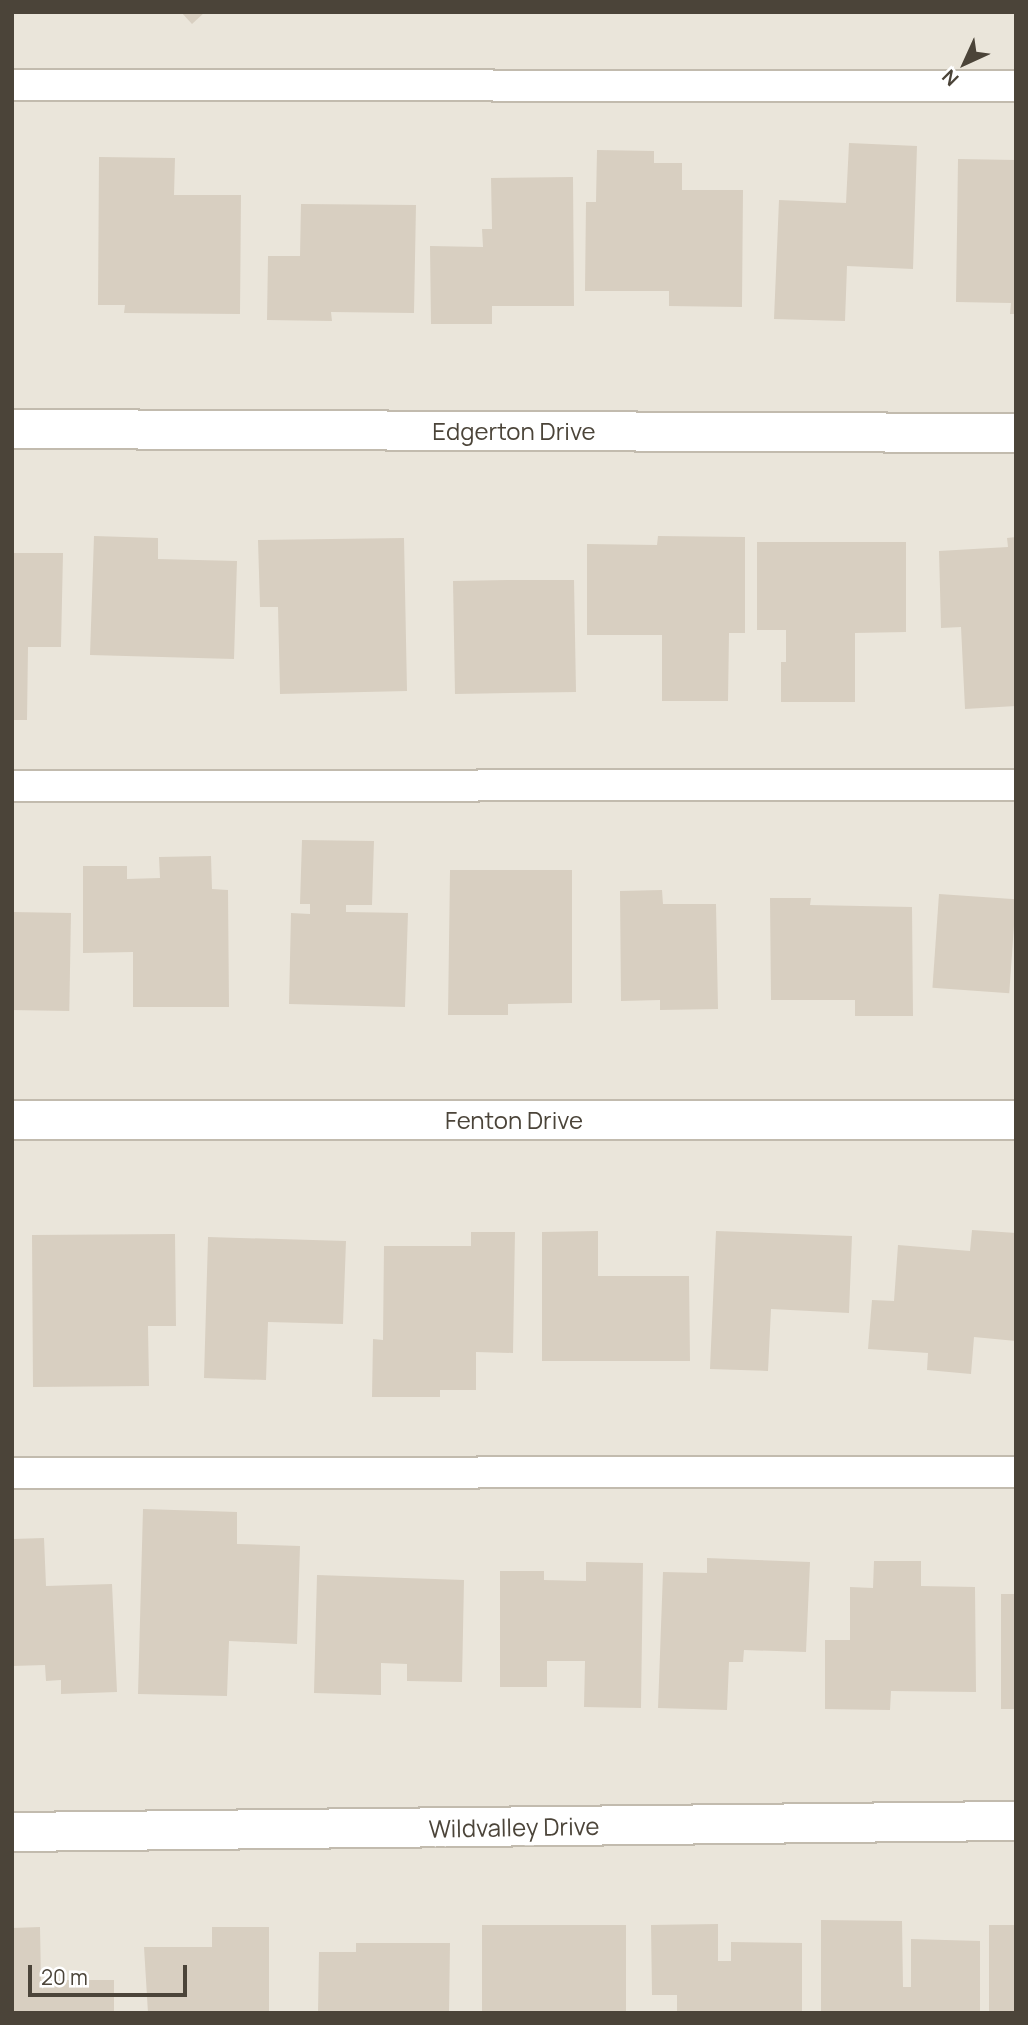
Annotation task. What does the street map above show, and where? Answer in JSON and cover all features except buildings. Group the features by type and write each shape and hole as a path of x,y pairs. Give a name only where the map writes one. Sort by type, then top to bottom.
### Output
{"street":[{"name":"Edgerton Drive","path":"12,429 1016,433"},
{"name":"Fenton Drive","path":"12,1120 1016,1120"},
{"name":"Wildvalley Drive","path":"12,1832 1016,1821"}],"lane":[{"path":"12,85 1016,86"},
{"path":"12,786 1016,785"},
{"path":"12,1473 1016,1472"}],"shaded area":[{"path":"12,12 1016,12 1016,2013 12,2013"}]}
